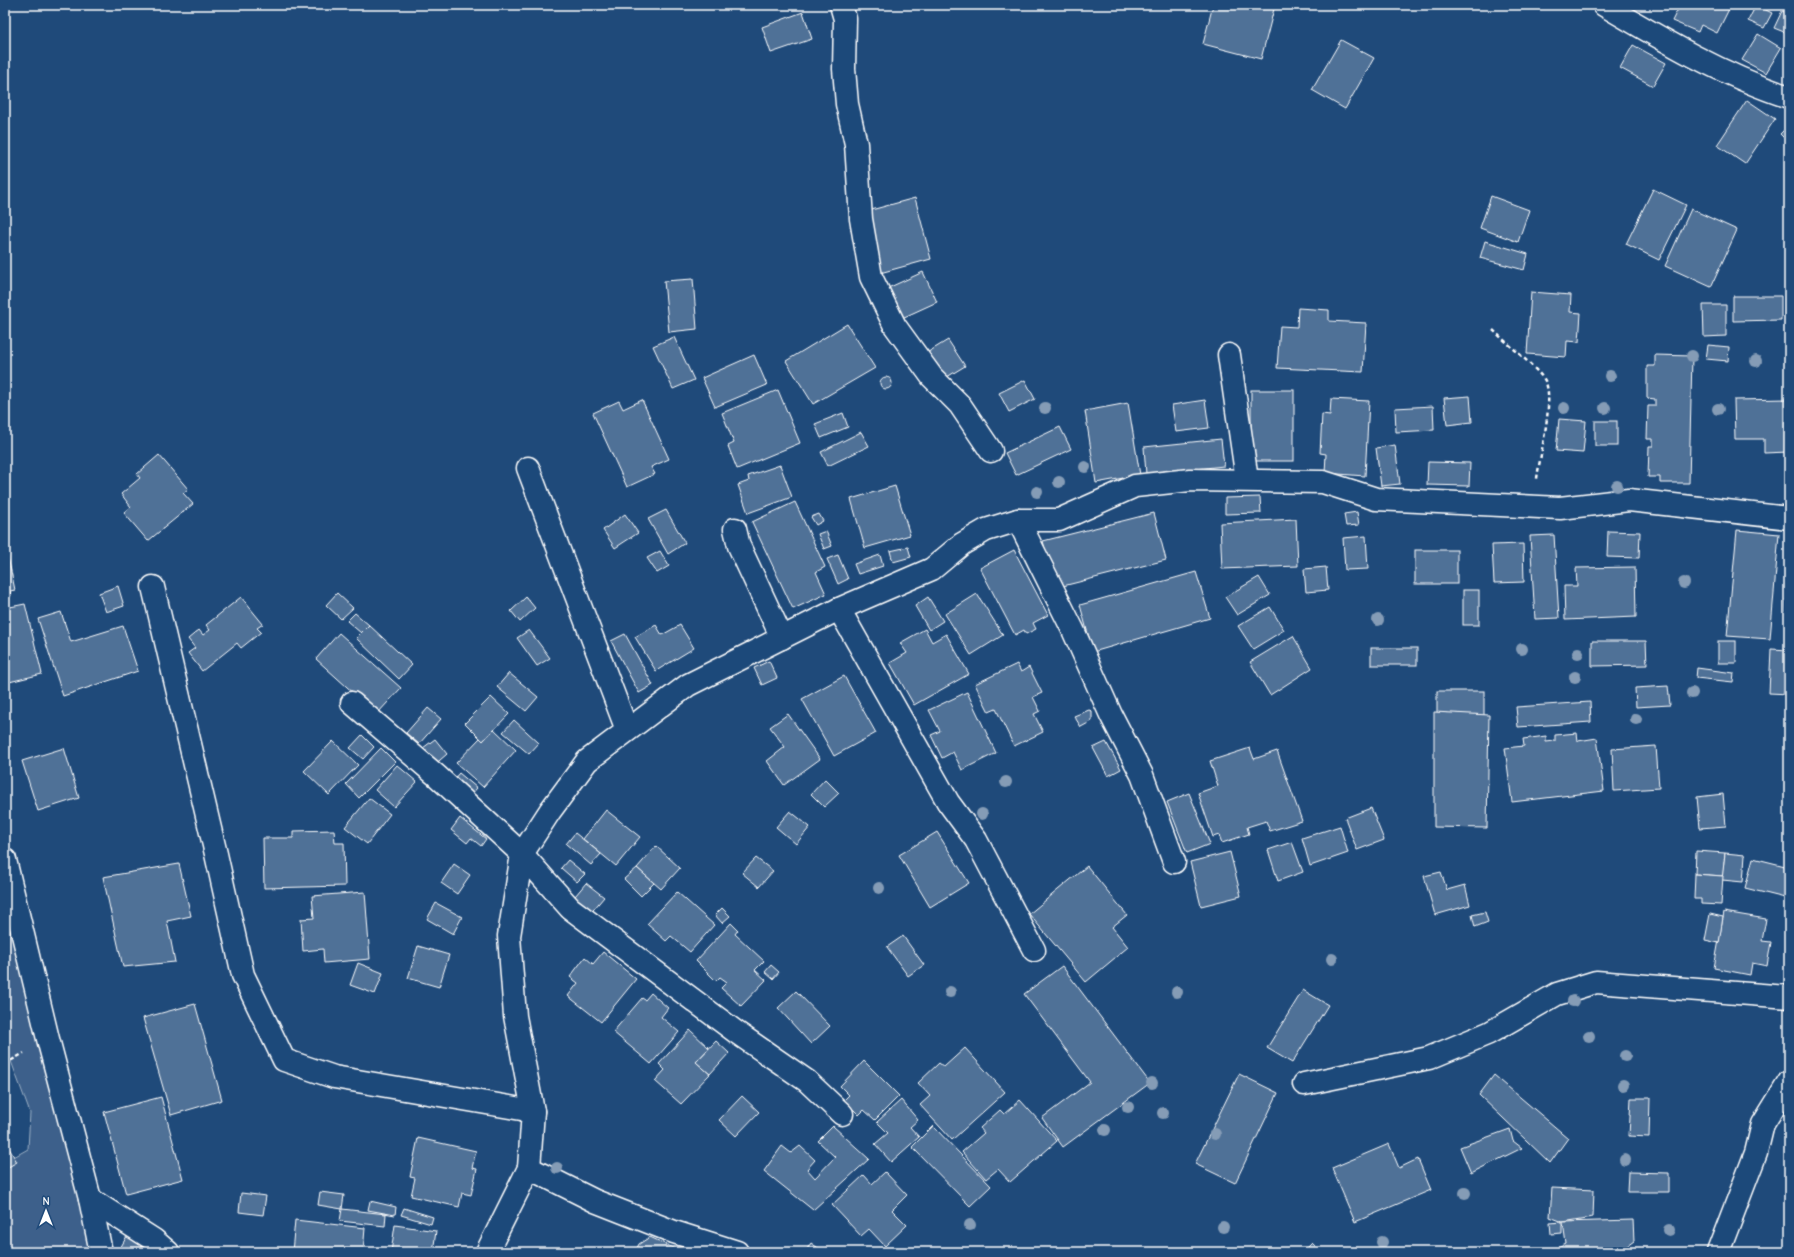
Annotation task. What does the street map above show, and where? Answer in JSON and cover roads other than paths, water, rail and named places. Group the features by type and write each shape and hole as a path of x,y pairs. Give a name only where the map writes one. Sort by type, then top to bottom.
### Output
{"street":[{"path":"841,5 845,19 844,69 847,104 856,144 861,219 871,277 895,326 932,377 960,405 991,451"},
{"path":"1604,5 1648,31 1716,66 1769,91 1789,97"},
{"path":"1228,355 1246,480"},
{"path":"528,468 627,730"},
{"path":"488,1252 529,1168 533,1111 515,1016 509,936 522,854 550,811 587,762 688,685 839,609 932,569 962,544 986,530 1018,520 1059,520 1135,486 1190,480 1323,482 1376,499 1535,508 1560,508 1629,500 1789,518"},
{"path":"1018,520 1073,630 1111,716 1142,775 1174,862"},
{"path":"735,529 739,546 782,638"},
{"path":"152,587 216,854 242,975 284,1060 334,1077 533,1111"},
{"path":"839,609 948,802 976,840 1034,950"},
{"path":"352,703 438,776 522,854 570,908 736,1032 807,1081 842,1114"},
{"path":"5,860 48,1039 90,1199 101,1252"},
{"path":"1304,1084 1429,1058 1489,1033 1557,994 1596,982 1789,997"},
{"path":"1718,1252 1756,1153 1764,1124 1789,1082"},
{"path":"529,1168 595,1201 674,1232 737,1252"},
{"path":"90,1199 154,1240 168,1252"}]}
